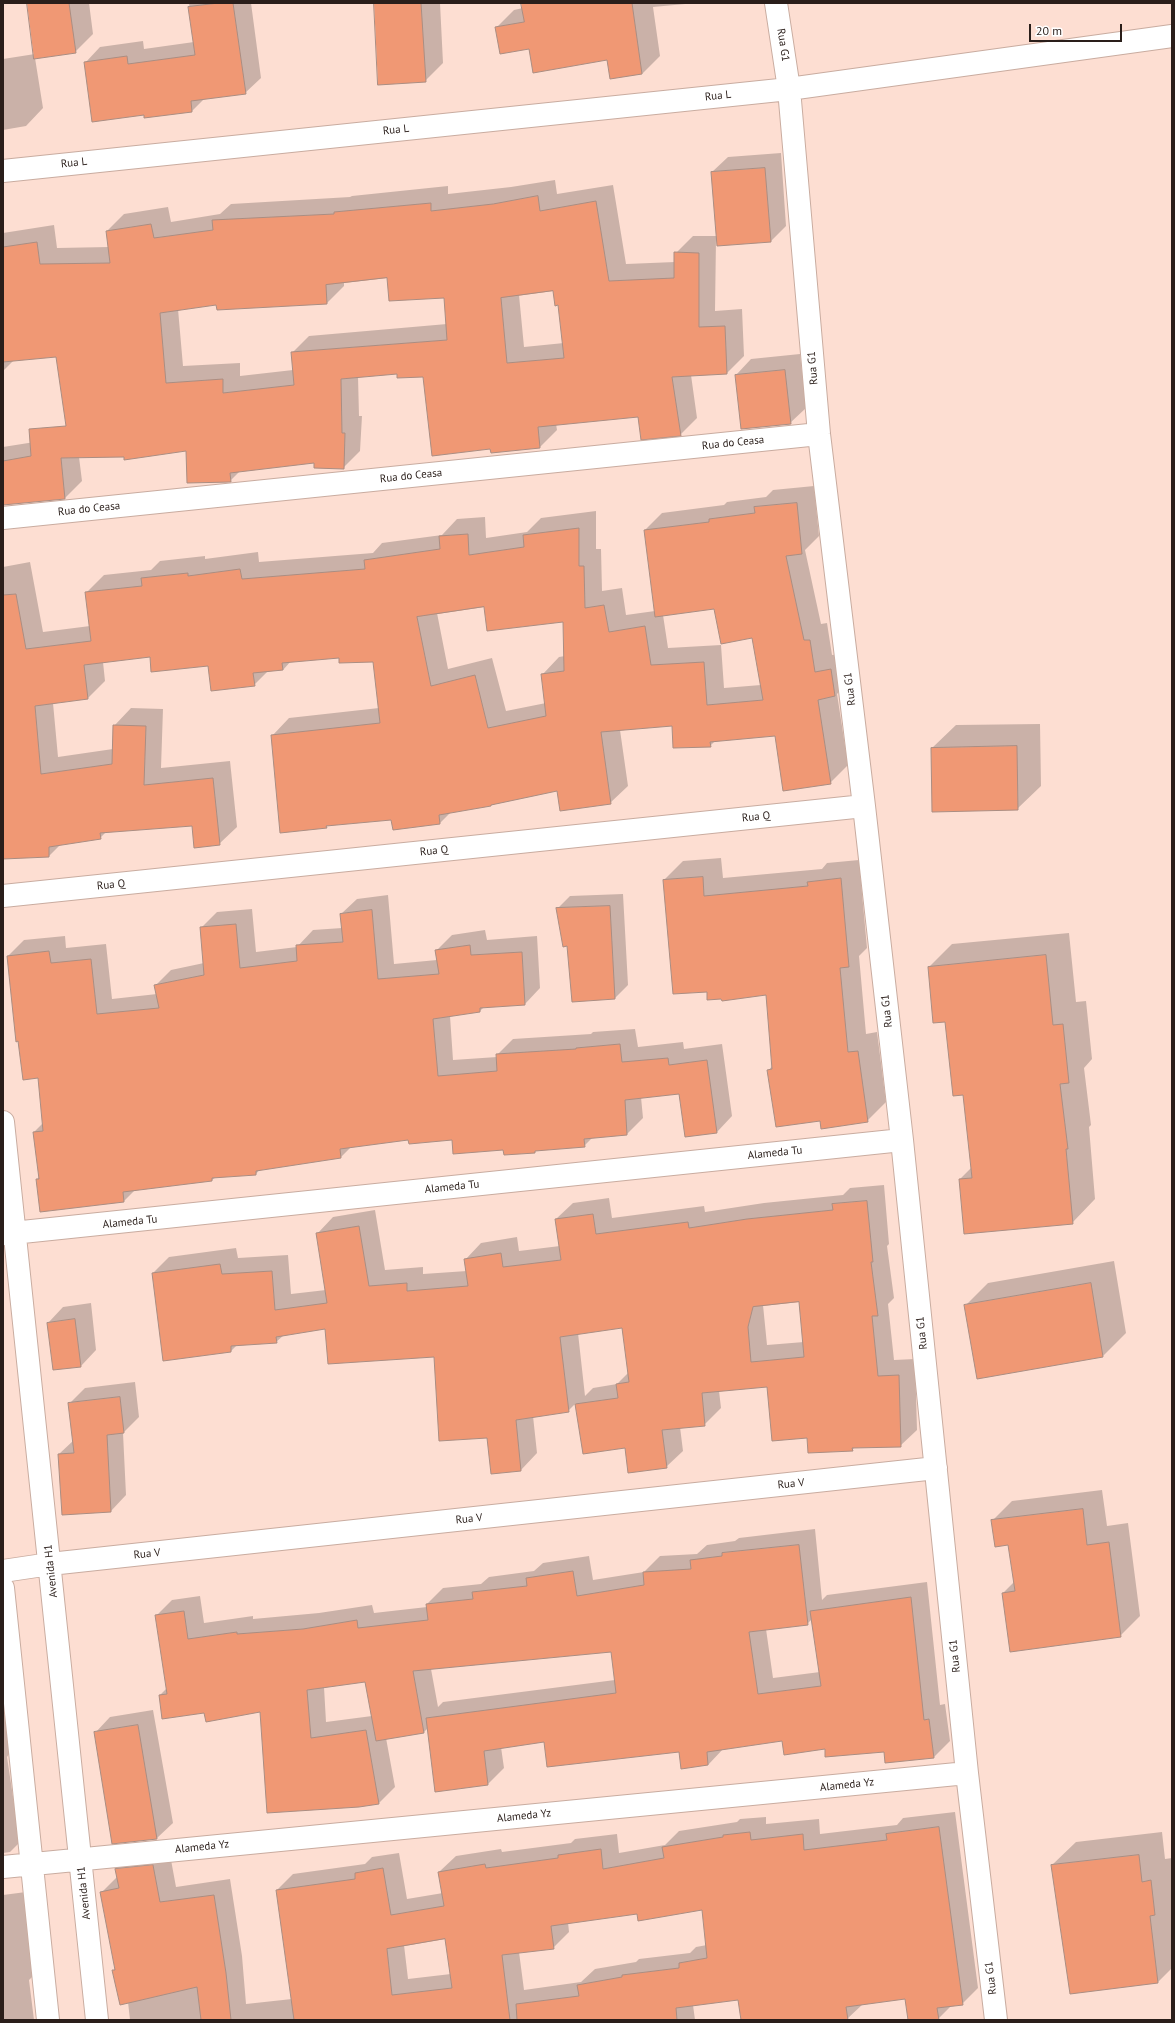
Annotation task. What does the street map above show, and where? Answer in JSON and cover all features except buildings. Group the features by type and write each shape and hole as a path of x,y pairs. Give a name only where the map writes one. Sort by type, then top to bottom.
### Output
{"street":[{"name":"Rua G1","path":"776,3 789,89 819,434 864,806 902,1140 968,1773 996,2020"},
{"name":"Rua L","path":"3,171 789,89 1172,36"},
{"name":"Rua do Ceasa","path":"3,518 819,434"},
{"name":"Rua Q","path":"3,896 864,806"},
{"name":"Avenida H1","path":"3,1122 9,1234 50,1564 97,2020"},
{"name":"Alameda Tu","path":"9,1234 902,1140"},
{"name":"Rua V","path":"3,1571 50,1564 936,1468"},
{"path":"3,1588 30,1864 48,2020"},
{"name":"Alameda Yz","path":"3,1867 968,1773"}]}
